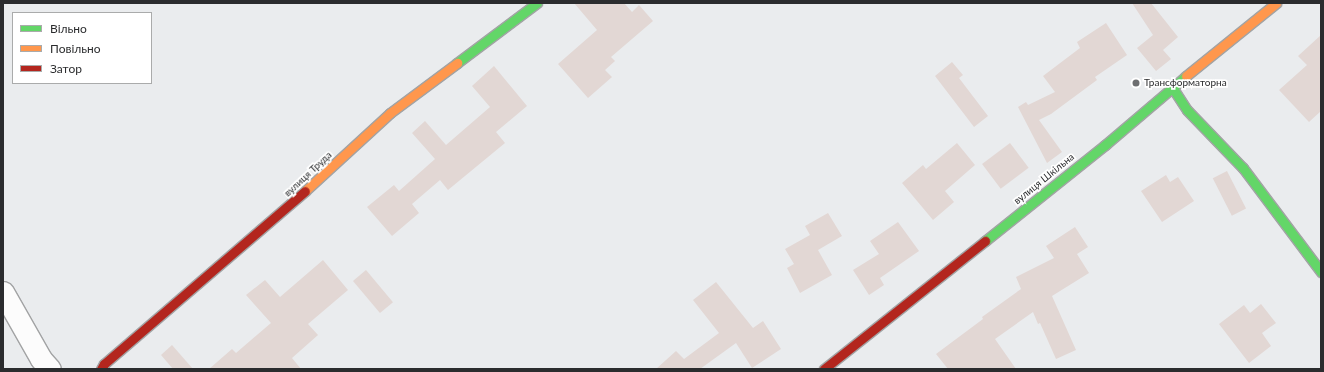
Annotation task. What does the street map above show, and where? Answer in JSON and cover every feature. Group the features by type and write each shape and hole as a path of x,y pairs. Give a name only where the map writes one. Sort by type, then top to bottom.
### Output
{"street":[{"name":"вулиця Труда","path":"101,369 104,364 290,205 390,113 537,3"},
{"name":"вулиця Шкільна","path":"824,369 1105,145 1172,87 1276,3"},
{"path":"1172,87 1187,110 1243,168 1321,272"},
{"path":"3,292 40,359 50,369"}],"building":[{"path":"574,3 624,3 632,12 639,5 653,21 611,57 615,61 605,70 612,77 588,98 558,64 597,30"},
{"path":"1132,3 1151,3 1178,37 1163,50 1171,59 1156,71 1137,48 1153,35"},
{"path":"1106,23 1127,55 1095,77 1097,80 1051,114 1039,120 1062,152 1047,163 1018,107 1026,102 1028,105 1055,92 1043,76 1080,48 1077,42"},
{"path":"1321,35 1321,111 1309,122 1279,90 1307,65 1298,56"},
{"path":"952,62 963,75 959,78 988,116 974,127 935,76"},
{"path":"494,66 527,106 496,132 505,143 448,190 440,180 412,204 419,213 392,236 367,207 394,185 399,191 435,159 412,133 425,121 446,145 490,107 472,86"},
{"path":"957,143 975,165 945,191 954,202 933,220 902,183 923,165 926,169"},
{"path":"1010,143 1029,168 1001,189 982,164"},
{"path":"1227,171 1246,208 1232,216 1213,178"},
{"path":"1166,175 1170,182 1178,177 1194,201 1162,222 1141,191"},
{"path":"828,213 842,236 818,250 832,275 800,293 787,268 794,264 785,249 810,235 805,226"},
{"path":"898,222 919,251 880,278 884,285 869,295 853,270 879,254 870,241"},
{"path":"1075,227 1088,247 1077,254 1089,273 1052,296 1076,350 1056,359 1040,323 1038,324 1033,312 995,339 1016,369 948,369 936,354 983,319 982,317 1021,289 1016,277 1054,258 1046,246"},
{"path":"323,260 348,290 308,324 318,335 292,358 301,369 209,369 232,349 236,353 271,323 246,295 265,280 280,297"},
{"path":"366,270 393,302 380,313 353,281"},
{"path":"716,282 753,328 763,321 781,349 752,368 736,343 700,369 656,369 676,351 684,359 719,333 693,300"},
{"path":"1261,304 1276,323 1262,333 1271,346 1249,363 1219,324 1244,305 1250,313"},
{"path":"172,345 193,369 173,369 161,355"}],"traffic: fast":[{"path":"457,63 537,3"},
{"path":"985,241 1105,145 1186,76"},
{"path":"1172,87 1187,110 1243,168 1321,272"}],"traffic: slow":[{"path":"1186,76 1276,3"},
{"path":"305,191 390,113 457,63"}],"traffic: jam":[{"path":"101,369 104,364 305,191"},
{"path":"824,369 985,241"}],"place":[{"name":"Трансформаторна","path":"1136,83"}]}
